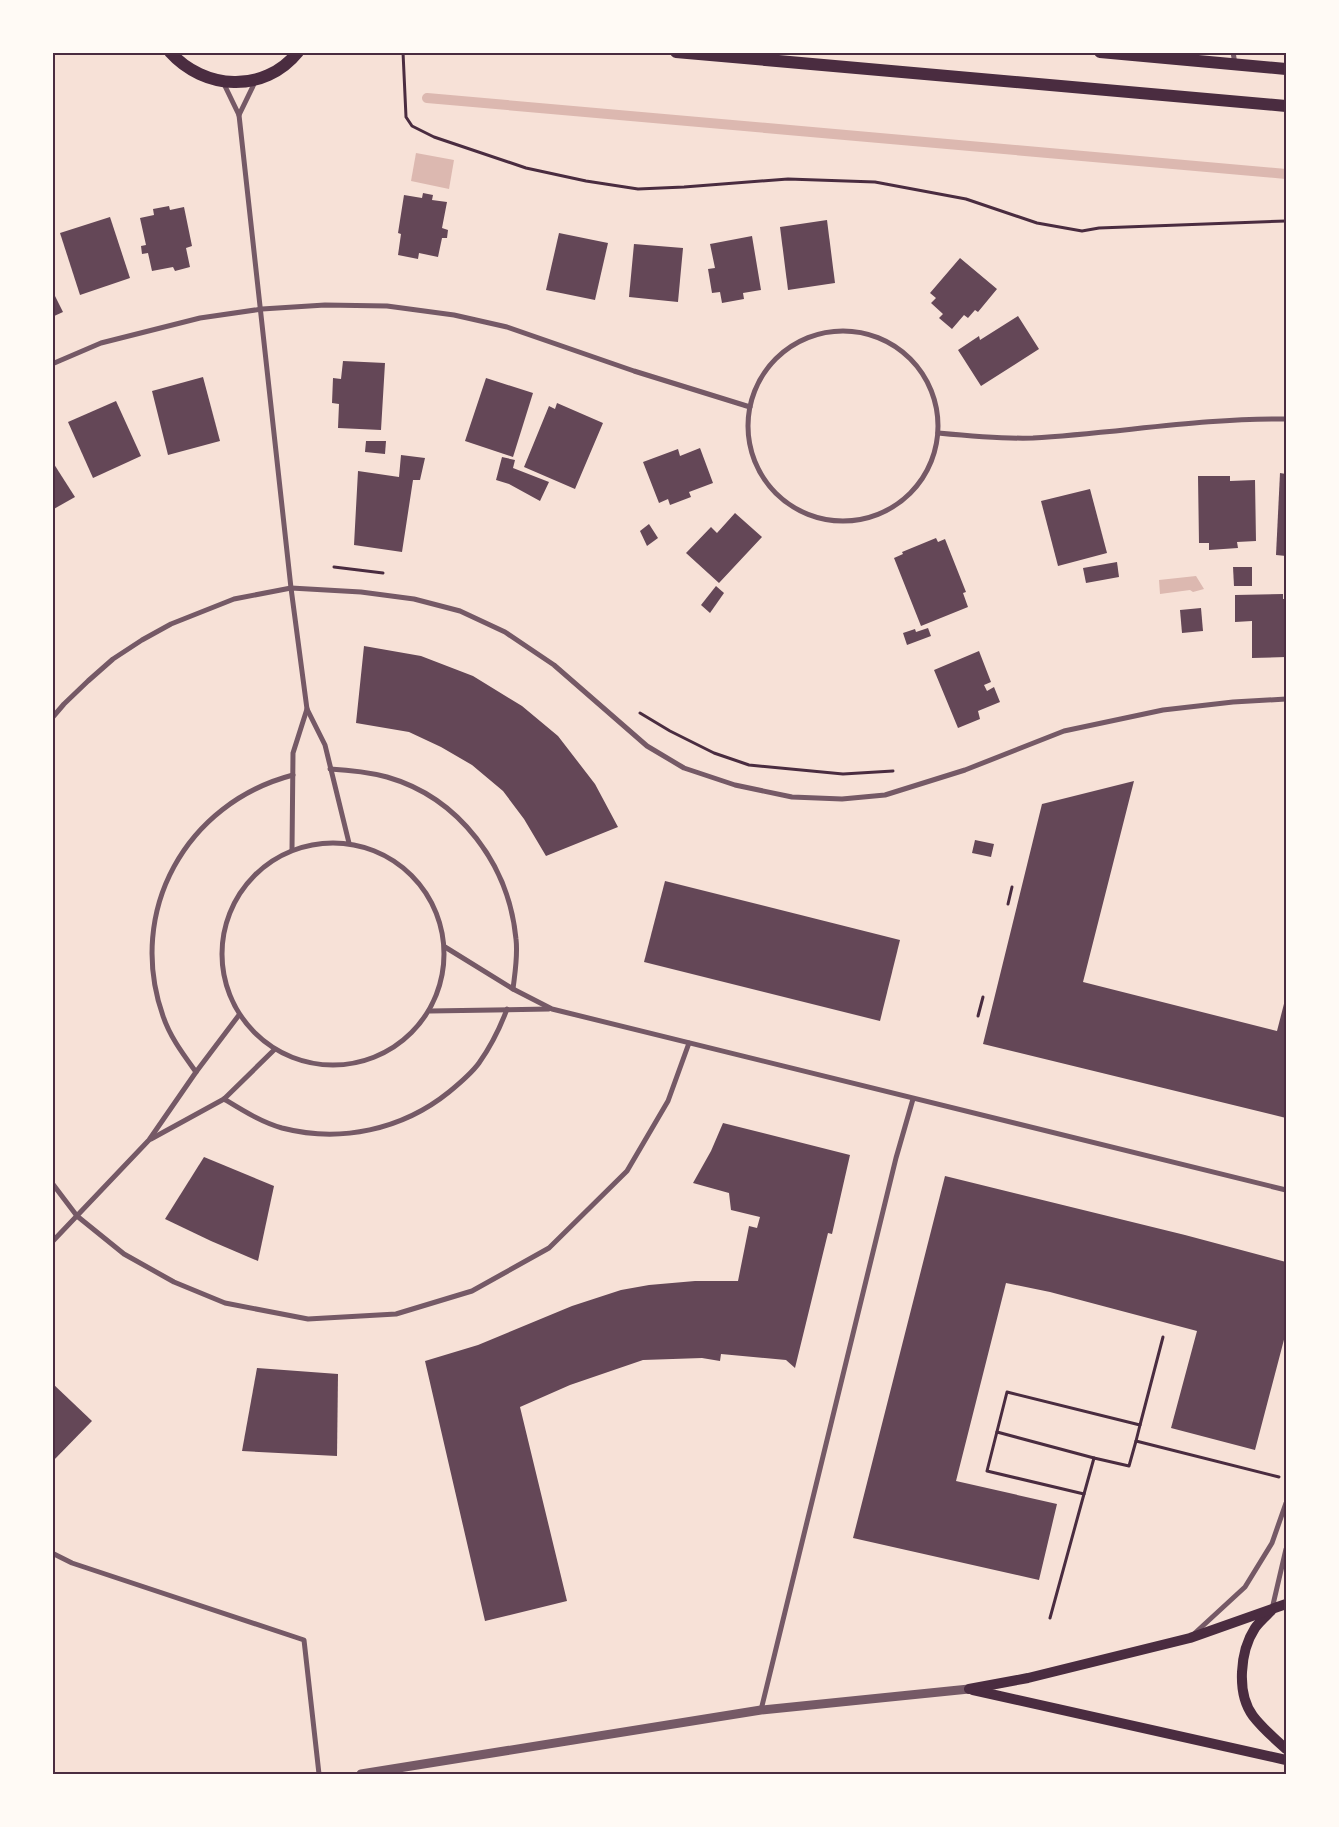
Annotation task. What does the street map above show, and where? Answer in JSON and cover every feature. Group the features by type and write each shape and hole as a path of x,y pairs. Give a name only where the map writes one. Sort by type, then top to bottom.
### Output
{"main road":[{"path":"170,52 179,63 199,76 223,82 239,83 275,73 303,52"},
{"path":"676,52 1286,106"},
{"path":"1100,52 1234,58 1286,69"},
{"path":"970,1689 1028,1678 1190,1638 1286,1604"},
{"path":"1271,1610 1255,1628 1242,1664 1242,1680 1245,1698 1252,1715 1268,1734 1286,1748"},
{"path":"970,1689 1286,1760"}],"street":[{"path":"239,116 255,80"},
{"path":"223,82 239,116 262,309 291,588 307,709 325,745 349,843"},
{"path":"52,364 101,343 200,318 262,309 325,305 387,306 454,315 507,326 634,371 750,407"},
{"path":"857,331 884,339 908,356 926,378 936,404 938,433 931,463 914,490 890,509 868,517 830,520 800,511 775,493 757,467 749,438 750,407 760,380 777,357 800,340 828,332 857,331"},
{"path":"938,433 1031,438 1178,424 1260,418 1286,419"},
{"path":"52,718 88,681 114,659 142,640 171,624 234,599 291,588 361,592 414,599 460,611 505,632 546,660 648,746 684,768 736,785 792,797 842,799 886,794 965,770 1064,732 1163,710 1233,702 1286,699"},
{"path":"292,850 293,753 307,709"},
{"path":"330,769 359,771 388,777 416,788 440,803 458,818 476,838 492,858 504,884 510,904 516,940 516,965 513,989"},
{"path":"196,1072 172,1037 163,1017 156,994 152,970 154,924 166,880 190,840 205,824 231,802 249,790 293,774"},
{"path":"324,842 349,843 360,845 391,858 418,880 436,909 445,947 442,978 430,1011 407,1038 377,1057 342,1066 307,1063 274,1050 256,1036 239,1015 225,986 221,953 226,920 241,890 263,866 292,850 324,842"},
{"path":"445,947 513,989 552,1009 1286,1190"},
{"path":"224,1098 250,1115 280,1127 313,1134 352,1134 397,1124 434,1105 464,1080 491,1045 507,1009"},
{"path":"430,1011 552,1009"},
{"path":"52,1242 148,1140 239,1015"},
{"path":"52,1183 77,1216 124,1254 174,1282 225,1303 308,1319 396,1314 472,1291 550,1248 627,1171 668,1101 689,1043"},
{"path":"148,1140 224,1098 274,1050"},
{"path":"760,1710 896,1158 913,1099"},
{"path":"1190,1638 1244,1587 1272,1543 1286,1504"},
{"path":"1271,1610 1286,1549"},
{"path":"52,1553 72,1563 304,1640 319,1774"},
{"path":"361,1774 760,1710 970,1689"}],"path":[{"path":"403,52 406,117 412,126 434,137 526,168 586,181 638,189 788,179 875,182 966,199 1037,223 1082,230 1286,221"},
{"path":"334,567 389,574"},
{"path":"635,709 670,732 714,753 749,765 843,774 896,770"},
{"path":"1008,904 1012,887"},
{"path":"978,1016 983,997"},
{"path":"997,1432 1129,1466 1163,1337"},
{"path":"1084,1494 987,1471 1007,1392 1140,1425"},
{"path":"1136,1441 1279,1476"},
{"path":"1050,1618 1094,1458"}],"shaded area":[{"path":"416,153 454,160 449,189 411,181"},
{"path":"1196,576 1204,589 1193,592 1190,590 1160,594 1159,580"}],"building":[{"path":"423,193 433,195 432,200 447,202 442,228 448,230 447,238 442,238 438,257 419,253 418,259 398,255 401,234 398,233 404,195 422,198"},
{"path":"169,206 170,210 184,207 192,246 186,248 190,267 175,271 173,267 152,271 148,253 142,254 141,246 146,245 140,218 154,215 153,209"},
{"path":"110,217 130,278 80,295 60,233"},
{"path":"827,220 835,283 788,290 780,227"},
{"path":"559,233 608,243 595,300 546,290"},
{"path":"752,236 761,290 743,293 744,299 722,303 720,292 712,293 708,269 715,268 710,244"},
{"path":"634,244 683,248 678,302 629,297"},
{"path":"960,258 997,289 978,312 975,310 968,318 964,315 952,329 939,318 943,314 931,303 936,298 930,293"},
{"path":"52,290 63,312 52,317"},
{"path":"1018,316 1039,349 981,386 958,350 979,336 980,340"},
{"path":"343,361 385,363 381,430 338,428 339,404 332,403 333,378 341,379"},
{"path":"203,377 220,441 168,455 152,391"},
{"path":"486,378 533,393 513,457 465,441"},
{"path":"116,401 141,456 93,478 68,422"},
{"path":"557,403 603,423 575,489 524,467 549,406 555,409"},
{"path":"366,441 386,441 385,454 365,452"},
{"path":"700,448 713,483 689,492 691,497 670,505 668,499 659,503 643,462 678,449 680,456"},
{"path":"401,455 425,458 420,480 413,480 402,552 354,545 358,471 399,477"},
{"path":"502,457 515,460 513,468 549,482 540,501 509,484 496,480"},
{"path":"52,461 75,497 52,510"},
{"path":"1280,473 1286,474 1286,556 1276,555"},
{"path":"1198,476 1230,476 1230,481 1255,480 1256,541 1237,542 1238,548 1209,550 1209,543 1199,543"},
{"path":"1090,489 1107,553 1058,566 1041,501"},
{"path":"735,513 762,537 719,583 686,553 711,527 717,533"},
{"path":"649,524 658,538 647,546 640,531"},
{"path":"936,538 938,542 945,539 966,592 963,593 968,607 921,626 894,558 903,554 902,552"},
{"path":"1117,562 1119,577 1086,583 1083,568"},
{"path":"1233,567 1252,567 1252,586 1234,586"},
{"path":"716,586 724,593 710,613 701,605"},
{"path":"1283,594 1283,599 1286,599 1286,657 1252,658 1252,621 1235,622 1235,595"},
{"path":"1201,608 1203,631 1182,633 1180,610"},
{"path":"928,628 931,636 907,645 903,633 915,629 916,632"},
{"path":"364,646 421,656 473,676 522,706 558,736 595,784 618,827 546,856 524,819 503,791 472,765 441,747 409,732 356,723"},
{"path":"979,651 991,682 984,685 987,691 994,687 1000,702 978,711 980,719 958,728 934,670"},
{"path":"1134,781 1083,982 1277,1031 1286,996 1286,1118 983,1044 1042,804"},
{"path":"975,840 994,844 991,857 972,853"},
{"path":"665,881 900,940 880,1021 644,962"},
{"path":"723,1123 850,1155 832,1234 828,1233 795,1368 786,1360 721,1354 720,1361 702,1358 643,1360 570,1385 520,1407 567,1601 485,1621 425,1361 478,1345 572,1306 621,1290 649,1285 695,1281 738,1281 749,1226 757,1228 760,1217 731,1210 729,1193 693,1183 711,1151"},
{"path":"204,1157 274,1186 258,1261 165,1219"},
{"path":"945,1176 1286,1262 1286,1332 1255,1450 1171,1428 1197,1331 1050,1292 1006,1283 956,1481 1057,1504 1039,1580 853,1538"},
{"path":"257,1368 338,1374 337,1456 242,1451"},
{"path":"52,1383 92,1421 52,1462"}],"waterway":[{"path":"427,98 1286,174"}]}
